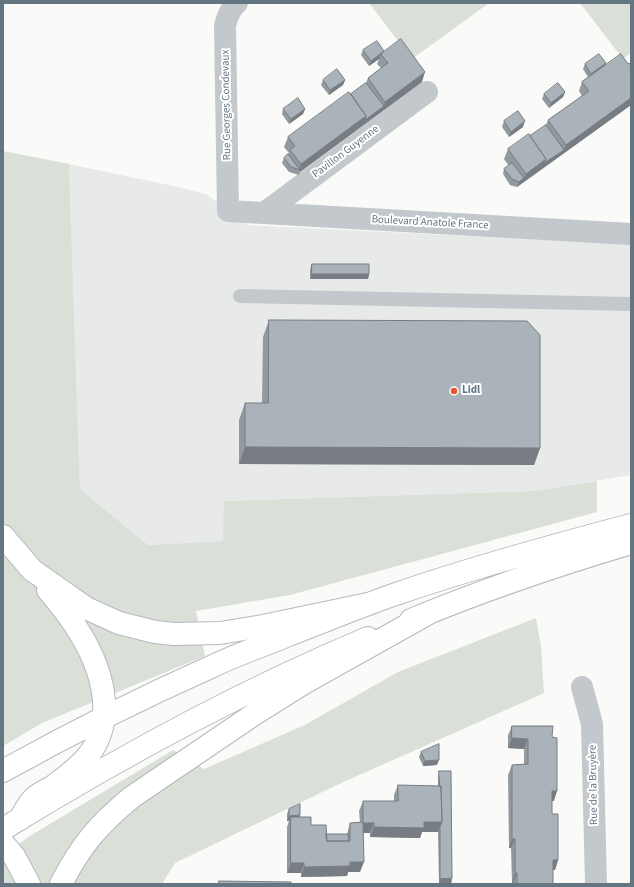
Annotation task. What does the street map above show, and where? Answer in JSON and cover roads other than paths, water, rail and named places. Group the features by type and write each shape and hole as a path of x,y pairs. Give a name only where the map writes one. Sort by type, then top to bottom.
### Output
{"main road":[{"path":"3,771 60,739 214,665 368,604 465,572 559,544 631,525"},
{"path":"3,536 32,570 77,628 91,653 102,685 105,699 102,730 94,746 86,757 65,778 33,798 12,824"},
{"path":"12,824 161,738 231,701 346,647 429,613 526,578 631,543"},
{"path":"32,570 86,608 102,616 119,623 155,632 174,634 220,633 240,630 368,604"},
{"path":"62,884 76,856 87,840 108,817 132,798 181,763 290,691 429,613"},
{"path":"3,843 14,856 29,884"}],"street":[{"name":"Rue Georges Condevaux","path":"228,211 225,26 228,15 237,3"},
{"name":"Pavillon Guyenne","path":"264,213 427,92"},
{"name":"Boulevard Anatole France","path":"228,211 631,234"},
{"name":"Rue de la Bruyère","path":"582,687 592,724 596,884"}],"lane":[{"path":"240,296 631,304"}],"place":[{"name":"Lidl","path":"454,391"}]}
